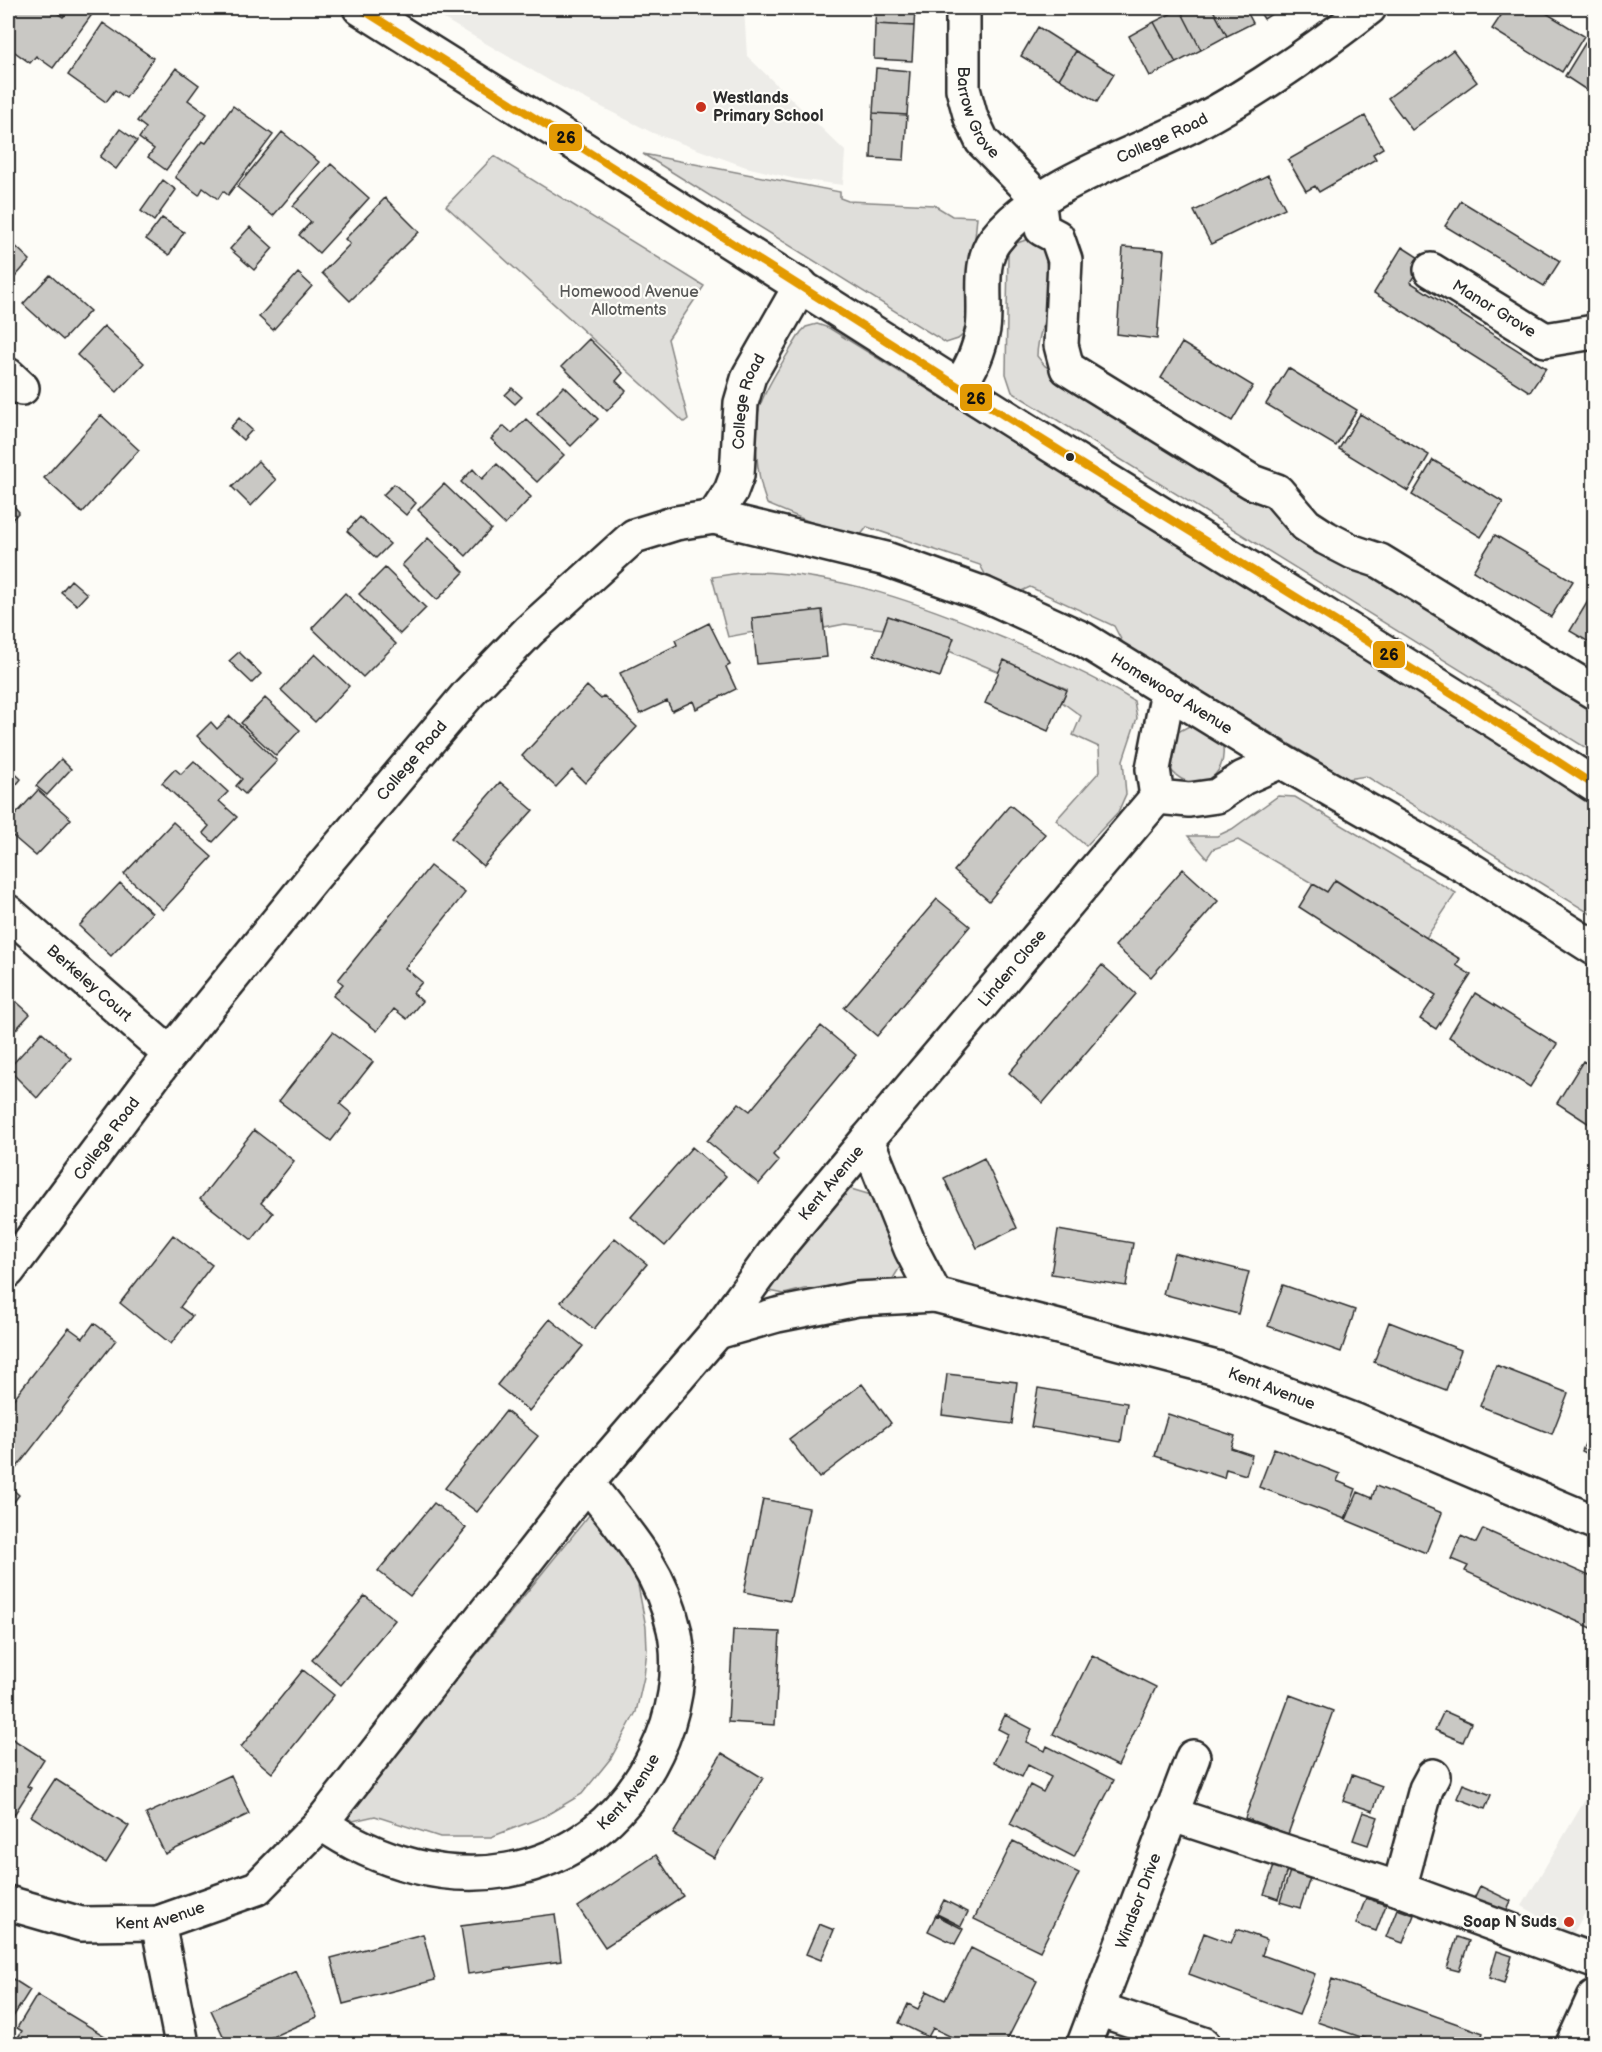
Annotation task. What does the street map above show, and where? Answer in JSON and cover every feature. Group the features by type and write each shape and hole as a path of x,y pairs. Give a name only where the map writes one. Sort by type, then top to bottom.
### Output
{"street":[{"path":"360,8 959,387 1438,683 1594,785"},
{"name":"Barrow Grove","path":"963,8 963,89 971,118 982,141 1038,198"},
{"name":"College Road","path":"959,387 976,358 983,327 986,261 994,241 1038,198 1196,123 1285,69 1369,8"},
{"path":"1038,198 1042,229 1057,237 1065,260 1061,345 1067,368 1252,482 1277,491 1306,525 1326,538 1353,552 1380,561 1594,692"},
{"name":"Manor Grove","path":"1431,270 1545,340 1594,332"},
{"name":"College Road","path":"8,1271 170,1054 312,879 462,702 529,631 634,536 675,523 714,517 731,491 737,475 741,403 748,376 801,285"},
{"name":"Homewood Avenue","path":"714,517 867,554 984,594 1083,639 1281,761 1391,822 1594,948"},
{"path":"1168,691 1153,769 1157,797 1189,800 1217,796 1243,778 1281,761"},
{"name":"Linden Close","path":"867,1140 1157,797"},
{"name":"Berkeley Court","path":"8,912 170,1054"},
{"name":"Kent Avenue","path":"8,1903 81,1924 158,1923 257,1888 321,1823 587,1483 717,1332 783,1241 867,1140 911,1250 935,1295"},
{"name":"Kent Avenue","path":"717,1332 777,1315 856,1299 935,1295 1220,1369 1356,1421 1594,1522"},
{"name":"Kent Avenue","path":"321,1823 347,1841 393,1862 452,1875 505,1872 567,1851 620,1810 647,1772 663,1739 674,1704 675,1632 662,1587 642,1552 587,1483"},
{"name":"Windsor Drive","path":"1084,2044 1193,1757"},
{"path":"1399,1889 1426,1789 1433,1776"},
{"path":"1170,1814 1399,1889 1594,1961"},
{"path":"158,1923 182,2044"},
{"path":"1573,2044 1594,1998"},
{"path":"1098,2009 1203,2044"}],"shaded area":[{"name":"Westlands Primary School","path":"425,8 744,8 747,56 845,151 843,185 796,179 746,167 653,133 552,82"},
{"path":"1591,1790 1594,1793 1594,1898 1572,1935 1522,1906"}],"green space":[{"path":"643,154 840,192 840,198 848,201 934,205 952,216 977,217 966,332 958,339 946,343"},
{"name":"Homewood Avenue Allotments","path":"494,156 704,286 668,339 688,419 684,422 446,206"},
{"path":"1035,237 1042,241 1048,275 1047,309 1037,349 1037,356 1045,366 1261,499 1283,523 1359,564 1594,706 1594,753 1012,392 1006,374 1008,253 1014,244"},
{"path":"817,324 829,328 1594,803 1594,916 1366,776 1348,779 1124,645 1114,626 1030,587 1015,594 990,583 980,565 867,527 856,541 767,504 760,480 756,451 759,409 771,381 801,332 806,327"},
{"path":"746,572 780,573 846,584 911,602 1055,660 1134,701 1137,718 1123,760 1126,794 1118,812 1086,846 1056,820 1100,771 1099,747 1073,735 1081,716 1062,702 1067,689 1004,661 999,672 949,651 953,638 888,616 883,629 845,624 824,628 821,610 753,618 754,632 728,637 712,577"},
{"path":"1191,725 1222,742 1223,755 1215,775 1207,781 1197,783 1187,782 1177,776 1168,766 1174,734"},
{"path":"1278,796 1295,797 1456,893 1426,938 1336,880 1327,892 1238,840 1213,849 1207,858 1188,836 1217,836 1232,829"},
{"path":"841,1186 871,1195 883,1212 901,1255 900,1267 889,1285 804,1289 784,1294 770,1291 768,1281"},
{"path":"601,1508 637,1580 646,1627 647,1649 644,1677 636,1712 611,1758 582,1794 545,1816 491,1837 440,1837 375,1816 353,1821 347,1815 590,1514"}],"building":[{"path":"17,8 50,8 63,17 71,8 96,9 53,68 36,56 30,63 8,47 8,27 11,23 8,20"},
{"path":"876,8 915,8 914,26 875,24"},
{"path":"1212,8 1245,8 1253,23 1227,36"},
{"path":"1212,8 1227,36 1201,50 1180,9"},
{"path":"1257,8 1281,8 1264,19"},
{"path":"1506,8 1538,8 1584,36 1562,72 1492,29"},
{"path":"1180,9 1201,50 1176,63 1154,22"},
{"path":"1154,22 1176,63 1150,76 1129,36"},
{"path":"103,23 153,58 126,98 115,90 106,102 68,75"},
{"path":"875,24 914,26 912,61 874,59"},
{"path":"1038,27 1076,51 1059,79 1021,56"},
{"path":"1587,40 1594,44 1594,95 1565,76"},
{"path":"1453,50 1477,82 1412,130 1388,98"},
{"path":"1076,51 1114,74 1097,102 1059,79"},
{"path":"176,68 199,85 188,100 207,114 166,170 148,157 154,149 139,138 146,128 137,121"},
{"path":"876,68 910,71 907,115 873,113"},
{"path":"233,106 273,135 228,195 223,191 218,199 203,188 199,195 175,177 202,141 206,143"},
{"path":"873,113 907,115 904,160 871,158"},
{"path":"1365,116 1383,148 1373,154 1376,159 1319,192 1315,186 1306,191 1288,160"},
{"path":"120,129 137,141 116,169 100,157"},
{"path":"282,132 319,162 273,216 237,187"},
{"path":"331,164 369,198 319,253 299,235 311,222 293,206"},
{"path":"1268,175 1285,208 1211,244 1194,211"},
{"path":"163,180 176,190 154,221 141,211"},
{"path":"385,198 419,232 350,301 322,273 350,244 345,239"},
{"path":"1461,201 1560,261 1544,286 1445,226"},
{"path":"162,218 184,232 169,255 146,239"},
{"path":"250,227 273,248 254,270 230,249"},
{"path":"8,239 30,260 8,285"},
{"path":"1123,247 1164,250 1157,339 1117,334"},
{"path":"1402,247 1424,261 1410,282 1546,368 1530,392 1374,293"},
{"path":"298,273 312,286 273,330 259,317"},
{"path":"50,275 90,311 63,340 23,304"},
{"path":"104,326 144,363 117,392 77,355"},
{"path":"589,339 623,373 616,381 626,391 607,411 562,366"},
{"path":"1182,343 1253,386 1232,421 1161,378"},
{"path":"1288,368 1357,410 1336,446 1266,404"},
{"path":"564,386 598,419 571,446 537,413"},
{"path":"512,388 522,397 515,404 505,395"},
{"path":"1360,414 1429,455 1408,491 1339,449"},
{"path":"101,415 139,450 82,513 44,478"},
{"path":"239,418 252,430 243,440 230,428"},
{"path":"526,419 564,455 537,482 491,439 504,426 512,433"},
{"path":"1433,460 1503,502 1481,537 1412,495"},
{"path":"258,461 276,480 251,506 232,487"},
{"path":"497,464 531,497 505,525 461,482 473,469 482,479"},
{"path":"394,484 416,503 406,515 383,495"},
{"path":"444,484 491,529 466,556 418,510"},
{"path":"8,500 19,512 8,524"},
{"path":"360,517 390,544 376,558 347,531"},
{"path":"1495,535 1573,581 1551,617 1473,571"},
{"path":"428,538 464,572 437,600 402,565"},
{"path":"385,568 426,608 400,634 359,594"},
{"path":"71,580 87,594 77,605 61,592"},
{"path":"345,593 396,644 363,677 312,628"},
{"path":"1591,596 1594,598 1594,645 1570,631"},
{"path":"822,610 827,657 757,664 752,618"},
{"path":"888,616 954,638 940,677 874,655"},
{"path":"709,623 730,665 726,667 736,689 696,709 693,701 672,711 667,701 640,714 620,673 677,645 675,640"},
{"path":"239,652 261,674 252,683 229,661"},
{"path":"315,654 349,686 315,722 281,690"},
{"path":"1004,660 1067,690 1048,731 985,703"},
{"path":"587,686 601,699 604,696 637,727 585,783 572,770 556,787 522,756"},
{"path":"265,698 300,730 276,756 241,723"},
{"path":"230,716 277,761 245,794 236,786 242,779 197,736 211,722 217,729"},
{"path":"61,759 71,769 47,795 36,786"},
{"path":"194,761 228,792 219,801 237,817 213,842 203,833 209,826 162,783 175,769 181,774"},
{"path":"8,767 21,779 8,795"},
{"path":"500,782 533,810 483,866 451,838"},
{"path":"38,790 71,819 36,856 8,832 8,823"},
{"path":"1010,805 1045,834 989,901 954,871"},
{"path":"173,822 212,857 163,910 124,874"},
{"path":"430,866 465,893 405,968 422,982 413,993 422,1001 407,1019 394,1009 377,1031 333,996 343,984 338,980"},
{"path":"1183,869 1218,901 1151,977 1115,946"},
{"path":"1335,880 1460,959 1456,965 1471,975 1436,1029 1420,1019 1436,995 1299,907 1313,884 1327,892"},
{"path":"120,883 152,913 111,956 79,926"},
{"path":"937,899 970,926 877,1036 844,1008"},
{"path":"1102,965 1136,994 1043,1103 1009,1073"},
{"path":"1475,993 1557,1044 1530,1087 1449,1037"},
{"path":"8,994 30,1014 8,1038"},
{"path":"821,1026 856,1055 773,1155 779,1161 759,1184 707,1141 739,1103 750,1111"},
{"path":"42,1032 71,1058 37,1098 8,1069"},
{"path":"333,1032 373,1062 340,1104 352,1114 331,1141 279,1101"},
{"path":"1583,1061 1594,1068 1594,1127 1557,1103"},
{"path":"254,1130 294,1161 261,1203 273,1213 252,1240 200,1199"},
{"path":"692,1147 726,1176 665,1246 631,1217"},
{"path":"984,1158 1017,1228 977,1248 944,1178"},
{"path":"1058,1230 1133,1243 1126,1286 1051,1274"},
{"path":"173,1235 212,1265 180,1307 192,1316 171,1344 120,1303"},
{"path":"615,1238 647,1264 594,1329 561,1302"},
{"path":"1174,1253 1249,1272 1238,1314 1163,1294"},
{"path":"1283,1285 1355,1310 1341,1352 1268,1326"},
{"path":"550,1319 583,1346 529,1411 497,1385"},
{"path":"1389,1322 1461,1350 1446,1390 1374,1362"},
{"path":"94,1323 116,1340 14,1471 8,1466 8,1406 69,1328 83,1338"},
{"path":"1496,1365 1568,1393 1552,1434 1480,1406"},
{"path":"947,1374 1017,1382 1012,1424 942,1415"},
{"path":"862,1384 891,1423 819,1478 789,1439"},
{"path":"1038,1388 1127,1403 1121,1442 1031,1427"},
{"path":"506,1411 538,1436 477,1512 445,1488"},
{"path":"1168,1414 1235,1436 1231,1448 1252,1455 1246,1475 1226,1469 1224,1478 1155,1456"},
{"path":"1594,1423 1594,1457 1582,1451"},
{"path":"1274,1448 1340,1474 1337,1481 1356,1489 1345,1519 1259,1487"},
{"path":"8,1485 19,1495 8,1510"},
{"path":"1376,1486 1442,1513 1426,1553 1346,1520 1358,1492 1372,1498"},
{"path":"763,1499 809,1508 790,1601 744,1592"},
{"path":"434,1503 466,1528 410,1596 378,1571"},
{"path":"1483,1529 1594,1578 1594,1629 1465,1571 1468,1566 1451,1559 1461,1536 1476,1543"},
{"path":"365,1596 395,1620 341,1685 312,1660"},
{"path":"733,1630 780,1632 775,1725 728,1722"},
{"path":"1092,1655 1156,1687 1118,1766 1053,1734"},
{"path":"303,1670 334,1695 272,1773 241,1747"},
{"path":"1290,1695 1333,1711 1288,1834 1245,1818"},
{"path":"1444,1711 1471,1723 1463,1742 1435,1730"},
{"path":"1005,1715 1032,1729 1026,1742 1045,1751 1047,1746 1114,1780 1074,1857 1010,1824 1030,1785 1043,1792 1051,1777 1028,1765 1022,1777 994,1762 1008,1734 998,1729"},
{"path":"8,1736 44,1759 27,1786 31,1788 14,1815 8,1811"},
{"path":"722,1753 763,1778 714,1858 673,1834"},
{"path":"231,1775 249,1814 165,1854 146,1814"},
{"path":"1352,1775 1382,1786 1373,1811 1343,1801"},
{"path":"55,1779 129,1826 106,1863 31,1816"},
{"path":"1463,1784 1491,1795 1485,1809 1457,1798"},
{"path":"1363,1812 1378,1817 1368,1845 1353,1840"},
{"path":"1013,1841 1079,1873 1040,1951 974,1919"},
{"path":"656,1855 683,1896 605,1947 578,1907"},
{"path":"1274,1866 1287,1870 1278,1899 1264,1894"},
{"path":"1290,1871 1310,1878 1300,1908 1280,1902"},
{"path":"1480,1886 1511,1901 1502,1920 1471,1905"},
{"path":"1366,1898 1386,1905 1376,1931 1356,1924"},
{"path":"944,1900 968,1912 961,1926 937,1914"},
{"path":"1397,1909 1414,1915 1403,1943 1386,1937"},
{"path":"555,1914 561,1961 468,1974 461,1926"},
{"path":"936,1915 963,1929 955,1944 928,1931"},
{"path":"819,1924 834,1930 821,1960 806,1954"},
{"path":"1237,1929 1267,1940 1262,1955 1315,1974 1299,2015 1189,1974 1204,1933 1231,1943"},
{"path":"423,1934 435,1980 343,2004 331,1958"},
{"path":"1457,1937 1469,1941 1459,1971 1447,1968"},
{"path":"971,1948 1037,1981 1005,2044 966,2044 933,2028 928,2037 899,2023 908,2004 918,2009 927,1991 945,2000"},
{"path":"1497,1951 1512,1956 1504,1983 1489,1978"},
{"path":"296,1971 317,2017 256,2044 227,2044 211,2010"},
{"path":"8,1976 30,1990 8,2025"},
{"path":"1332,1979 1483,2033 1479,2044 1381,2044 1317,2022"},
{"path":"37,1995 118,2044 14,2044 22,2031 17,2028"}],"transit line":[{"name":"26","path":"360,8 1045,442 1438,685 1594,785"}],"place":[{"name":"Westlands Primary School","path":"701,107"},
{"name":"Soap N Suds","path":"1569,1922"}]}
